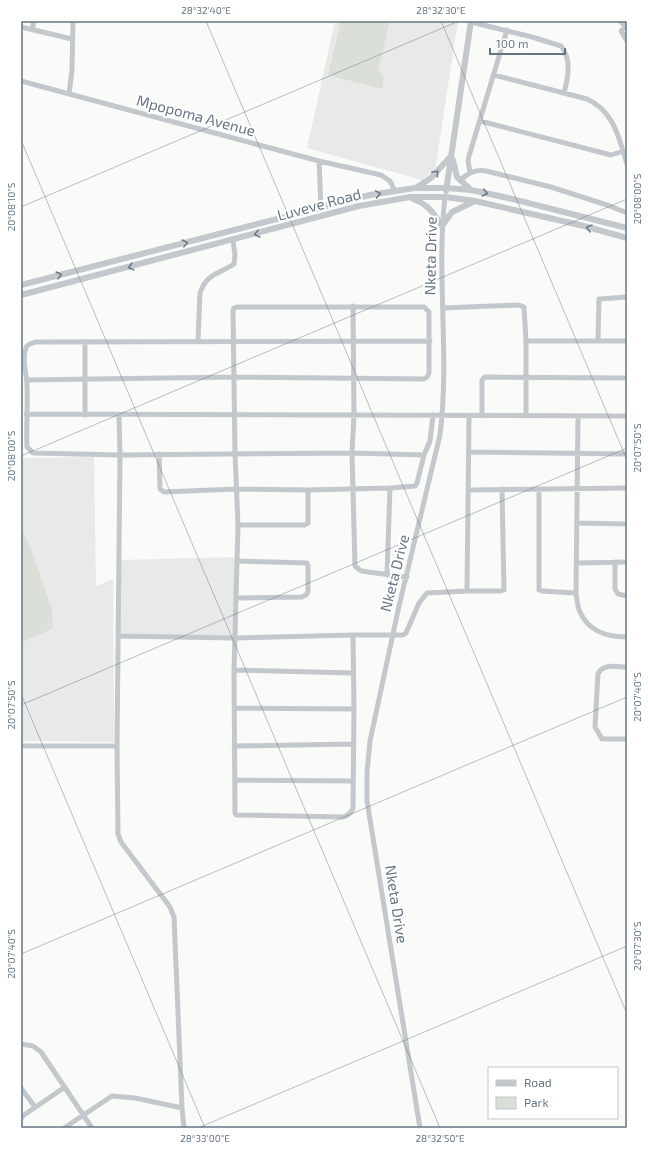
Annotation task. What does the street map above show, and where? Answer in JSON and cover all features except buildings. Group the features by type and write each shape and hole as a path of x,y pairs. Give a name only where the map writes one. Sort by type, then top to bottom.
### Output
{"street":[{"path":"33,21 33,30"},
{"path":"69,94 72,70 73,21"},
{"path":"620,21 626,26 621,31 627,41"},
{"path":"471,22 507,30 561,46 565,54 568,67 567,83 564,93"},
{"name":"Nketa Drive","path":"420,1128 367,801 367,772 370,741 392,635 440,435 442,415 442,226 471,22"},
{"path":"21,27 72,39"},
{"path":"470,172 468,161 469,156 507,30"},
{"path":"494,75 586,99 598,105 615,125 627,164"},
{"name":"Mpopoma Avenue","path":"21,81 319,161 381,175 390,181 395,191"},
{"path":"480,120 611,155 623,151"},
{"path":"452,154 455,171 460,180 471,190"},
{"path":"416,188 432,178 452,154"},
{"path":"319,161 322,208"},
{"path":"460,180 470,172 481,170 536,183 610,206 627,213"},
{"name":"Luveve Road","path":"21,285 370,195 416,188 471,190 627,228"},
{"path":"410,197 426,204 442,226 452,212 475,201"},
{"name":"Luveve Road","path":"21,295 359,206 410,197 445,197 475,201 584,226 627,238"},
{"path":"198,341 200,293 202,286 210,277 234,264 235,255 233,240"},
{"path":"598,341 599,299 627,298"},
{"path":"353,306 354,415 352,452 355,566 362,571 407,577"},
{"path":"27,380 234,377 424,378 427,377 429,373 430,341 429,312 424,307 353,306 234,308 233,314 234,341 234,377 234,415 238,525 234,670 234,813 236,815 323,817 346,816 351,812 354,744 353,635"},
{"path":"443,308 523,306 525,310 526,341 526,415"},
{"path":"424,456 352,452 159,454 33,453 27,447 27,380 24,358 28,345 36,342 430,341"},
{"path":"526,341 627,342"},
{"path":"85,342 85,415"},
{"path":"482,416 482,380 485,377 627,378"},
{"path":"26,414 119,416 627,416"},
{"path":"159,454 160,490 162,492 236,489 353,489 413,486 416,484 430,441 433,415"},
{"path":"119,416 120,454 117,746 118,834 122,842 170,907 174,917 184,1128"},
{"path":"467,591 469,416"},
{"path":"578,416 576,454 576,593 579,611 590,627 602,634 612,637 627,637"},
{"path":"469,452 627,454"},
{"path":"387,574 390,488"},
{"path":"468,490 627,488"},
{"path":"118,636 235,638 405,635 419,603 427,593 501,591 504,589 502,489"},
{"path":"539,489 539,590 542,592 576,593"},
{"path":"238,525 305,525 308,523 308,490"},
{"path":"576,523 627,524"},
{"path":"237,561 307,563 308,566 308,592 302,597 237,598"},
{"path":"614,562 615,589 618,594 627,596"},
{"path":"576,563 627,562"},
{"path":"627,667 604,667 600,670 598,674 595,727 602,738 627,739"},
{"path":"234,670 353,673"},
{"path":"234,708 354,709"},
{"path":"234,746 354,744"},
{"path":"21,746 117,746"},
{"path":"235,780 353,781"},
{"path":"21,1044 33,1046 41,1052 92,1128"},
{"path":"21,1118 35,1106 65,1087"},
{"path":"21,1088 35,1106"},
{"path":"64,1128 108,1098 116,1095 182,1108"}],"shaded area":[{"path":"335,21 458,21 435,170 422,180 307,148"},
{"path":"94,457 96,586 113,579 114,742 21,741 21,458"},
{"path":"236,557 234,636 119,635 120,560"}],"green space":[{"path":"341,21 390,21 378,70 384,77 382,89 328,75"},
{"path":"21,528 31,549 52,610 53,628 21,643"}]}
